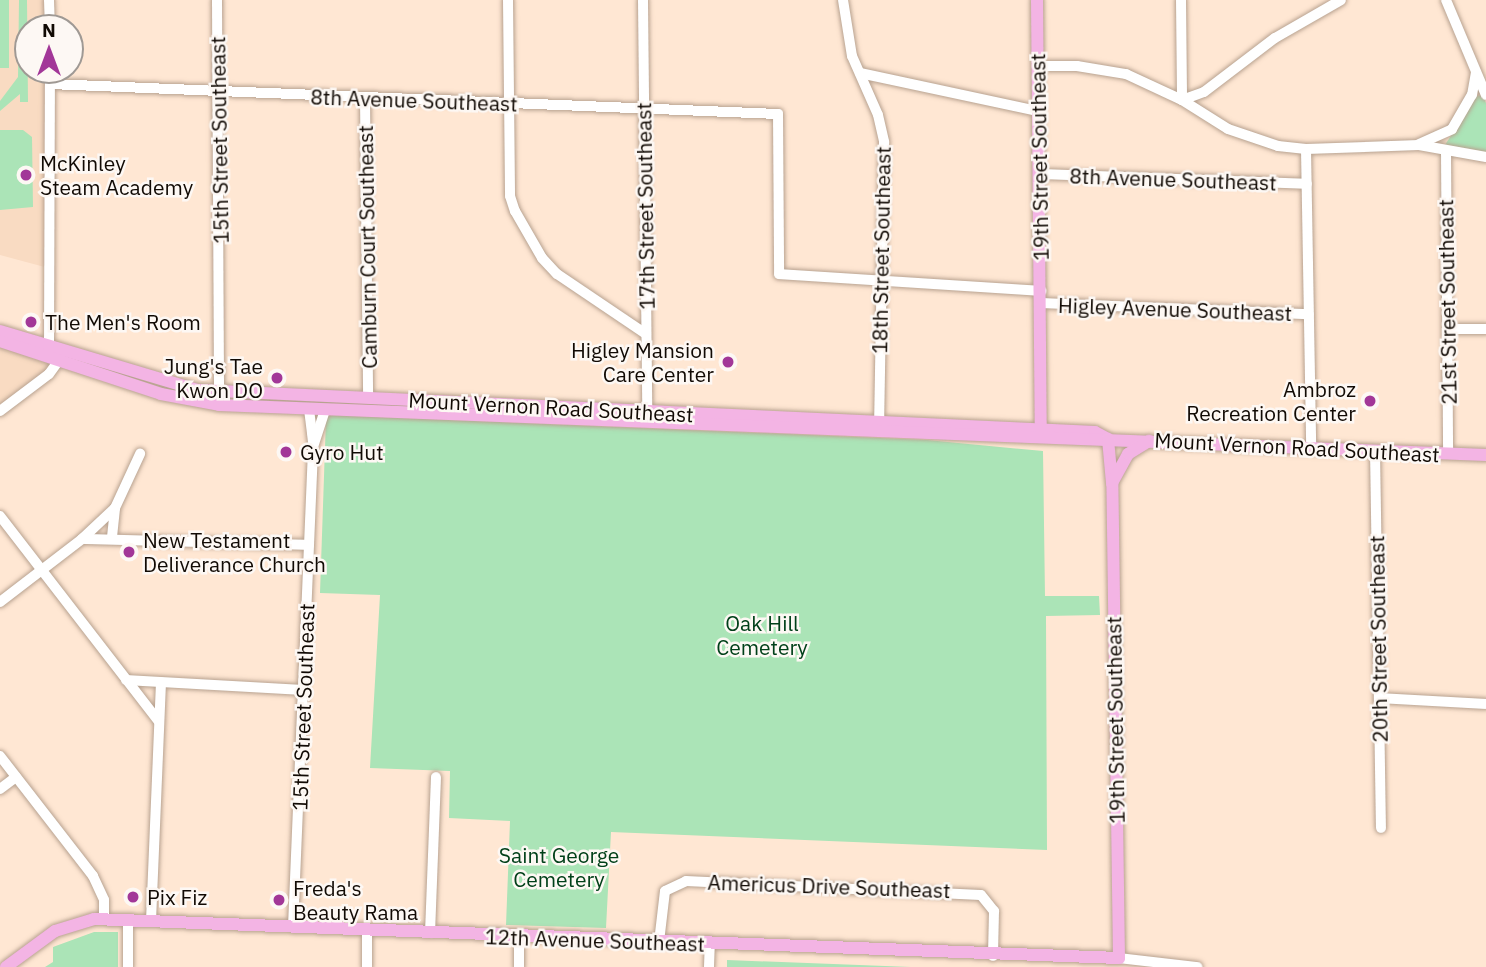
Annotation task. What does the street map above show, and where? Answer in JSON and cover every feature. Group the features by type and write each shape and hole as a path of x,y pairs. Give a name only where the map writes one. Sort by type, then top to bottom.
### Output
{"main road":[{"name":"19th Street Southeast","path":"1037,0 1041,435"},
{"name":"Mount Vernon Road Southeast","path":"0,331 198,390 368,396 878,423 1041,435"},
{"name":"Mount Vernon Road Southeast","path":"0,341 161,394 219,405 1041,435 1095,432 1108,439 1486,455"},
{"path":"309,409 324,403 372,405 403,398"},
{"name":"19th Street Southeast","path":"1108,439 1112,483 1119,958"},
{"path":"1112,483 1128,454 1149,441"},
{"name":"12th Avenue Southeast","path":"6,967 64,926 104,919 993,956 1119,958"}],"street":[{"name":"15th Street Southeast","path":"217,0 219,405"},
{"path":"508,0 510,196 536,249 557,274 646,334"},
{"name":"17th Street Southeast","path":"643,0 647,412"},
{"name":"18th Street Southeast","path":"843,0 852,56 884,142 878,423"},
{"path":"1181,0 1182,100"},
{"path":"1182,100 1204,92 1275,38 1340,0"},
{"path":"1447,0 1486,94"},
{"path":"1039,66 1110,70 1182,100 1204,117 1252,139 1306,149 1419,145 1486,157"},
{"path":"1419,145 1452,129 1472,95 1476,72"},
{"path":"860,73 1038,111"},
{"name":"8th Avenue Southeast","path":"50,84 778,114 779,274"},
{"path":"50,84 50,346"},
{"name":"Camburn Court Southeast","path":"365,97 368,396"},
{"path":"1306,149 1311,447"},
{"name":"21st Street Southeast","path":"1446,151 1448,454"},
{"name":"8th Avenue Southeast","path":"1040,174 1307,184"},
{"name":"Higley Avenue Southeast","path":"779,274 1041,297 1309,314"},
{"path":"1448,329 1486,329"},
{"path":"0,411 50,374 60,359"},
{"name":"15th Street Southeast","path":"293,927 313,444 309,409"},
{"name":"15th Street Southeast","path":"313,444 325,410"},
{"name":"20th Street Southeast","path":"1375,450 1381,828"},
{"path":"112,537 115,508 140,454"},
{"path":"0,602 82,539 115,508"},
{"path":"0,516 159,722"},
{"path":"82,539 112,537 309,545"},
{"path":"126,680 303,690"},
{"path":"151,921 161,682"},
{"path":"1379,698 1486,704"},
{"path":"0,756 93,876 104,900 104,919"},
{"path":"0,789 16,777"},
{"path":"430,933 436,777"},
{"name":"Americus Drive Southeast","path":"659,942 661,901 673,883 726,882 981,895 994,911 993,956"},
{"path":"128,920 128,967"},
{"path":"367,930 367,967"},
{"path":"519,937 519,967"},
{"path":"709,967 710,944"},
{"name":"12th Avenue Southeast","path":"1119,958 1197,967"}],"shaded area":[{"name":"McKinley Steam Academy","path":"0,0 49,0 50,14 14,14 14,84 50,84 52,269 0,255"},
{"path":"0,333 56,366 0,412"}],"green space":[{"path":"0,0 9,0 9,68 0,68"},
{"path":"19,0 27,0 27,14 19,14"},
{"path":"14,82 28,84 28,102 20,102 20,94 0,111 0,101"},
{"path":"1482,95 1486,103 1486,152 1445,145 1476,96"},
{"path":"0,130 23,130 32,137 33,207 0,210"},
{"name":"Oak Hill Cemetery","path":"330,415 927,440 1043,451 1045,596 1099,596 1100,615 1046,616 1047,850 611,832 606,928 506,925 510,821 449,818 450,771 370,768 380,595 320,593 326,418"},
{"path":"94,932 118,932 118,967 45,967 53,962 53,947"},
{"path":"727,960 911,967 727,967"}],"place":[{"name":"McKinley Steam Academy","path":"26,175"},
{"name":"The Men's Room","path":"31,322"},
{"name":"Higley Mansion Care Center","path":"728,362"},
{"name":"Jung's Tae Kwon DO","path":"277,378"},
{"name":"Ambroz Recreation Center","path":"1370,401"},
{"name":"Gyro Hut","path":"286,452"},
{"name":"New Testament Deliverance Church","path":"129,552"},
{"name":"Pix Fiz","path":"133,897"},
{"name":"Freda's Beauty Rama","path":"279,900"}],"park label":[{"name":"Saint George Cemetery","path":"559,867"}]}
